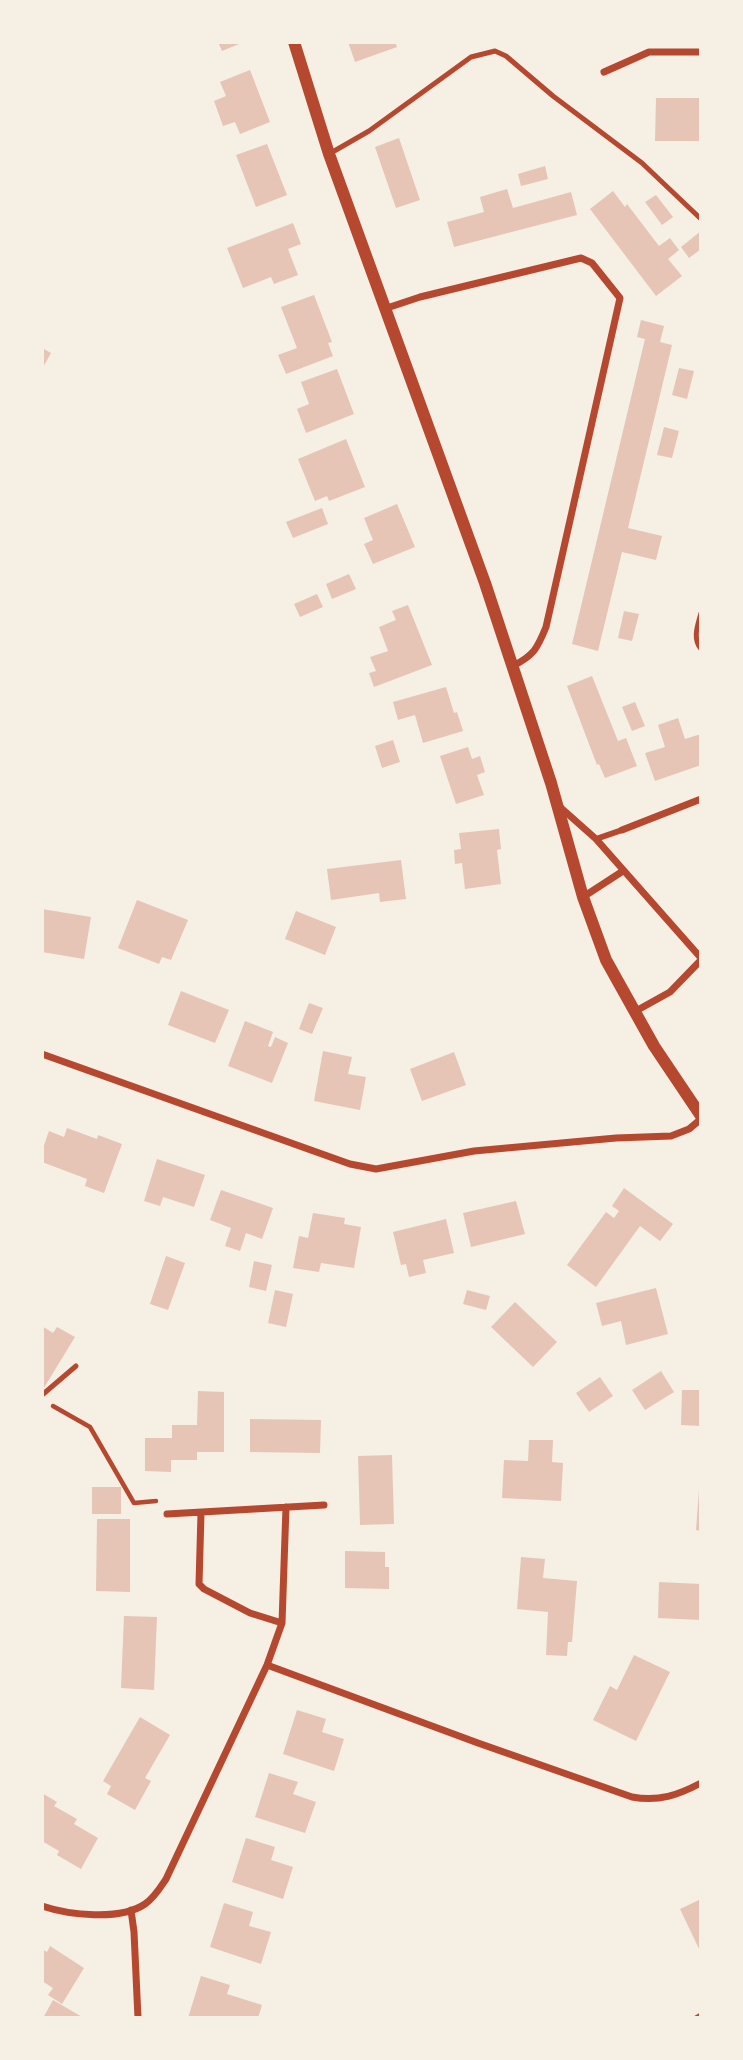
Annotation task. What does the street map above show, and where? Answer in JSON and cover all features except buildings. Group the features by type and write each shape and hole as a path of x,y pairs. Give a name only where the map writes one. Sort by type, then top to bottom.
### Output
{"street":[{"path":"42,1054 350,1164 376,1169 474,1151 616,1138 671,1136 689,1129 701,1118 634,1012 606,960 583,897 513,666 387,307 330,154 294,42"},
{"path":"604,72 649,52 701,52"},
{"path":"387,307 580,258 592,263 620,298 546,627 531,657 513,666"},
{"path":"596,839 701,799"},
{"path":"557,804 596,839 701,959 670,992 634,1012"},
{"path":"583,897 623,871"},
{"path":"167,1514 324,1505"},
{"path":"42,1906 89,1914 131,1910 144,1905 166,1879 267,1665 282,1623 286,1507"},
{"path":"201,1513 199,1584 250,1613 282,1623"},
{"path":"267,1665 632,1797 655,1800 701,1783"},
{"path":"131,1910 138,2018"}],"lane":[{"path":"330,154 369,131 471,57 495,51 506,56 553,96 642,163 701,219"},
{"path":"701,613 696,632 696,640 701,649"},
{"path":"42,1395 76,1366"},
{"path":"696,2018 701,2015"}],"path":[{"path":"49,1404 90,1427 134,1503 156,1501 167,1514"}]}
